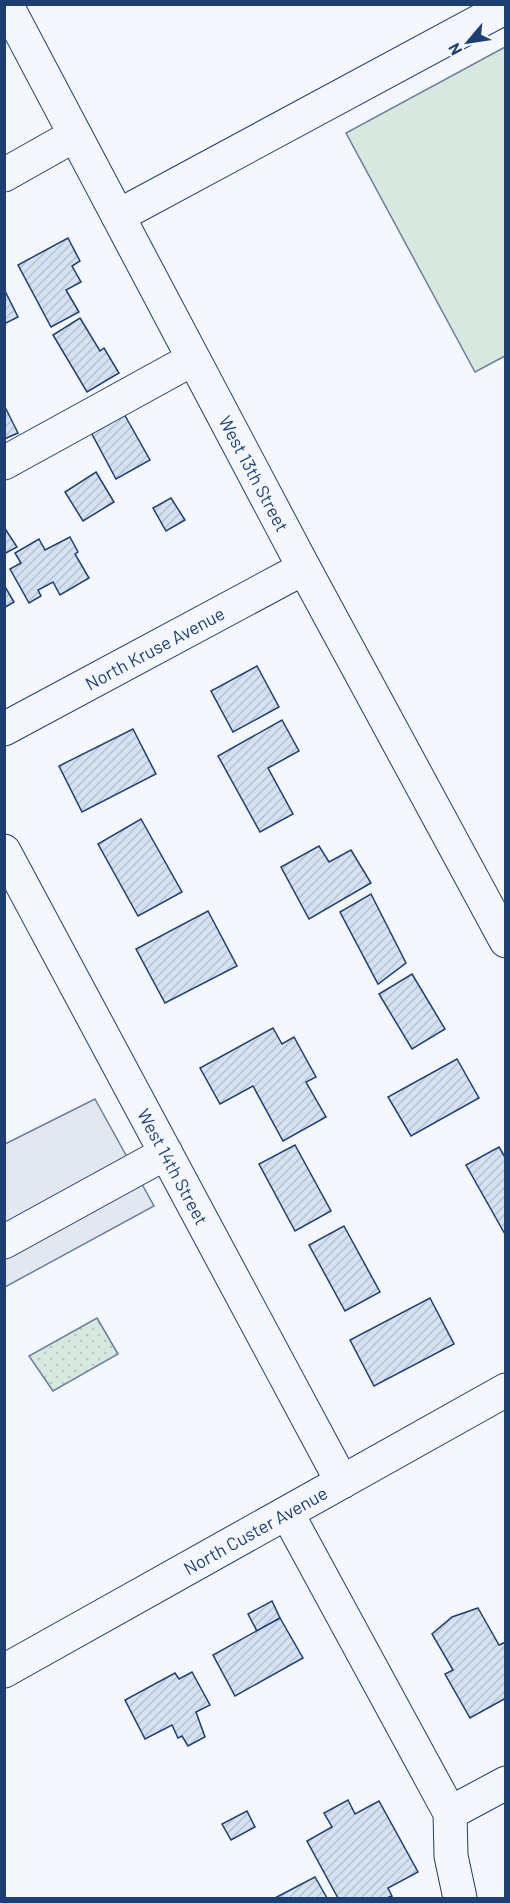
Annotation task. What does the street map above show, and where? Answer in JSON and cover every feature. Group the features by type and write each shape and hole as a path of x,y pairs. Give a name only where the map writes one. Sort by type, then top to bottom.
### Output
{"street":[{"name":"West 13th Street","path":"6,4 304,568 506,941"},
{"path":"118,216 506,7"},
{"path":"4,175 75,135"},
{"path":"4,463 194,359"},
{"name":"North Kruse Avenue","path":"4,729 304,568"},
{"name":"West 14th Street","path":"4,851 342,1482"},
{"path":"4,1242 166,1153"},
{"name":"North Custer Avenue","path":"5,1669 506,1390"},
{"path":"287,1513 450,1813 451,1856 460,1899"},
{"path":"450,1813 506,1783"}],"shaded area":[{"path":"505,47 505,356 475,372 346,133"},
{"path":"95,1099 154,1206 5,1287 5,1144"},
{"path":"97,1318 118,1354 53,1391 29,1356"}],"building":[{"path":"68,238 80,261 72,266 81,282 66,290 79,312 51,327 18,265"},
{"path":"4,289 18,317 4,324"},
{"path":"80,318 100,351 104,348 119,373 87,392 53,335"},
{"path":"4,405 18,433 4,439"},
{"path":"119,405 150,460 116,479 86,423"},
{"path":"96,472 114,502 83,521 65,492"},
{"path":"171,498 185,520 166,531 153,508"},
{"path":"4,527 17,547 4,554"},
{"path":"70,537 78,552 75,554 89,578 60,595 53,582 38,590 41,596 29,603 10,569 21,563 15,553 39,539 45,550"},
{"path":"4,585 14,602 4,608"},
{"path":"257,666 279,707 233,732 211,691"},
{"path":"282,720 299,751 268,768 293,814 260,832 218,756"},
{"path":"133,729 156,774 82,812 59,766"},
{"path":"141,819 182,892 138,916 98,844"},
{"path":"319,846 329,862 351,850 371,883 309,919 281,867"},
{"path":"371,894 406,963 378,984 340,912"},
{"path":"208,911 237,966 165,1003 136,949"},
{"path":"412,974 445,1029 412,1049 379,994"},
{"path":"273,1028 282,1044 294,1037 316,1077 306,1082 326,1117 283,1141 253,1086 220,1104 200,1068"},
{"path":"457,1059 479,1098 411,1136 388,1097"},
{"path":"295,1145 331,1211 295,1231 259,1164"},
{"path":"499,1147 506,1159 506,1236 466,1165"},
{"path":"344,1226 380,1292 345,1311 309,1245"},
{"path":"430,1298 454,1344 374,1386 350,1340"},
{"path":"272,1601 280,1618 257,1631 248,1614"},
{"path":"478,1608 499,1645 506,1642 506,1698 470,1718 445,1674 453,1670 432,1634 452,1617"},
{"path":"280,1618 303,1658 235,1696 213,1655"},
{"path":"192,1672 210,1705 196,1712 205,1737 188,1746 182,1736 178,1738 172,1725 145,1739 125,1700 175,1673 179,1679"},
{"path":"348,1800 355,1814 379,1801 418,1872 388,1888 392,1896 387,1898 338,1898 307,1841 332,1827 324,1813"},
{"path":"247,1811 255,1827 231,1840 222,1824"},
{"path":"315,1877 327,1898 275,1898"}]}
